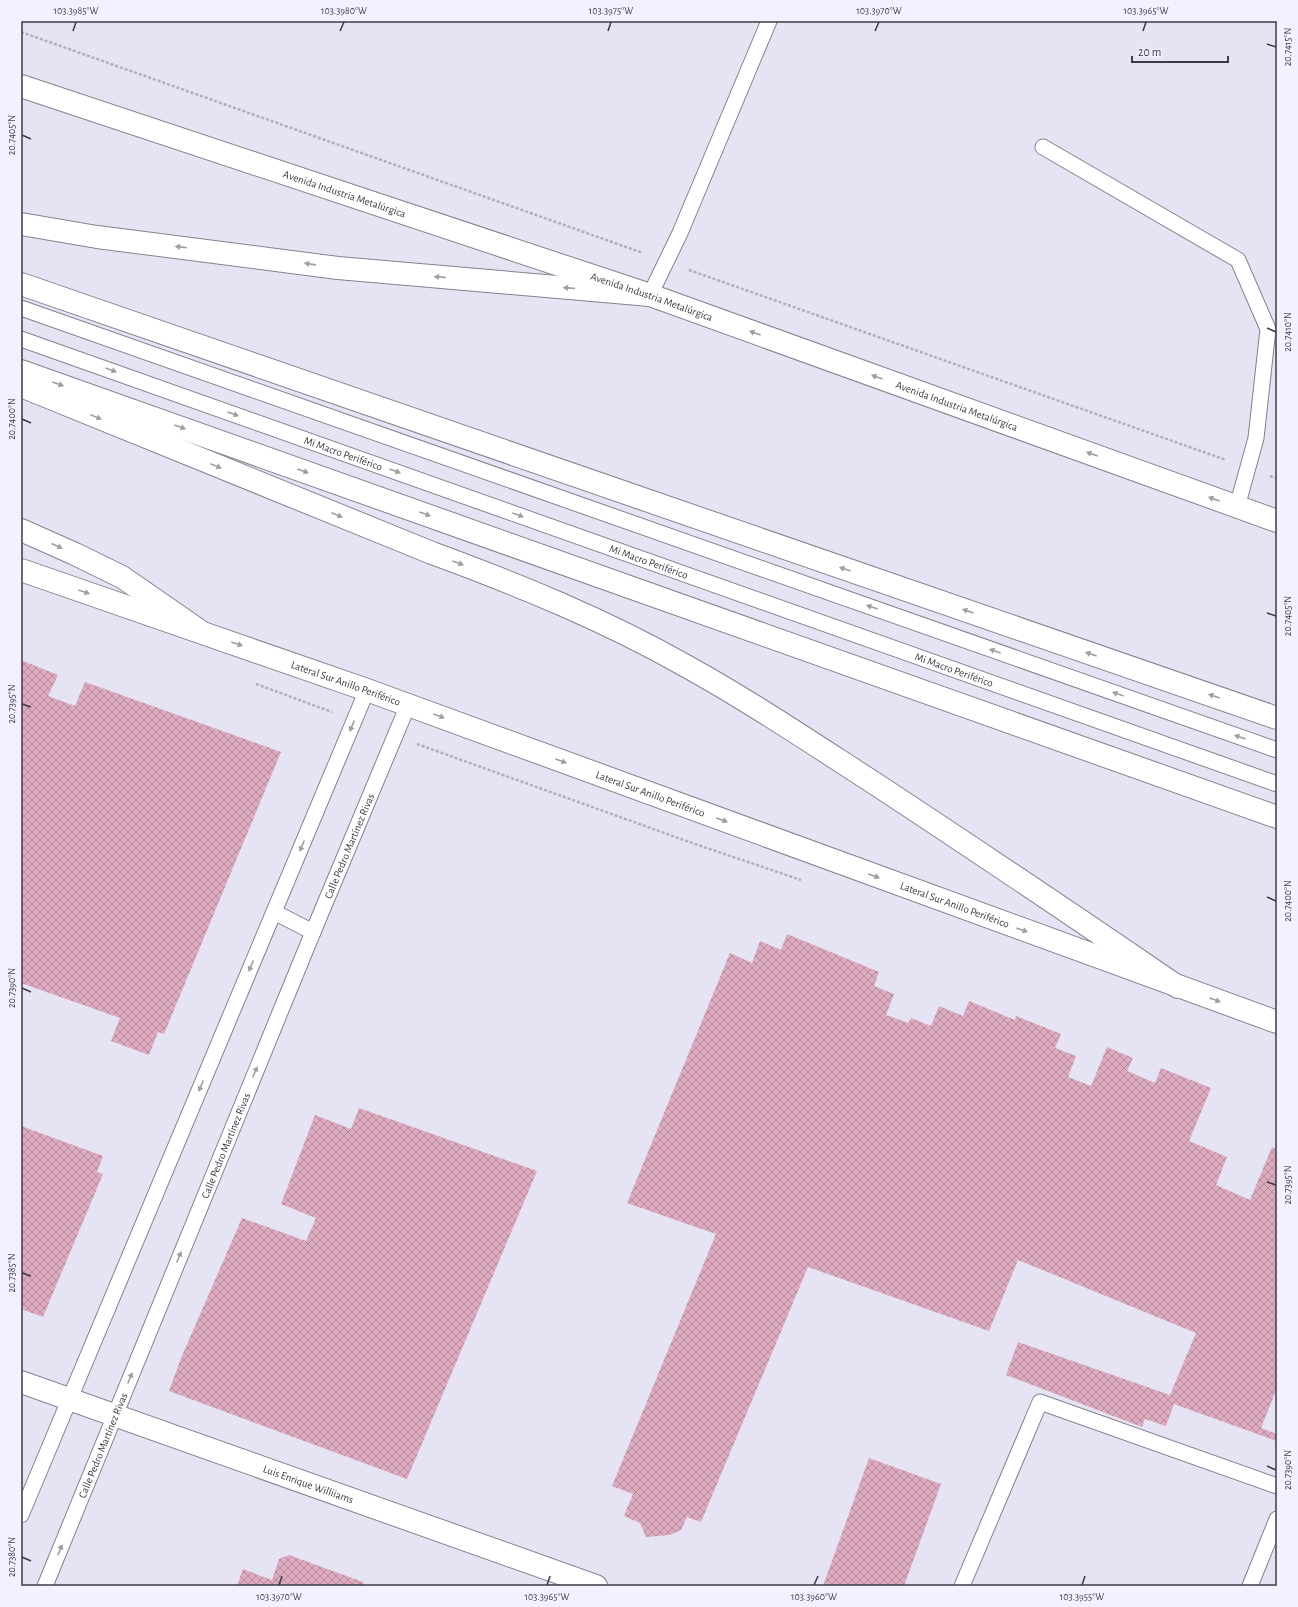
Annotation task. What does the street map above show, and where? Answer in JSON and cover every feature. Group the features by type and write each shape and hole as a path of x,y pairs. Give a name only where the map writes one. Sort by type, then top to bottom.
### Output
{"main road":[{"name":"Avenida Industria Metalúrgica","path":"21,86 650,295 1277,521"},
{"path":"21,224 97,237 338,268 650,295"},
{"path":"21,284 1277,718"},
{"path":"21,371 1277,817"},
{"path":"21,386 417,548 492,575 551,599 609,626 685,665 771,716 918,812 1178,987"},
{"path":"21,530 122,577 200,631"},
{"name":"Lateral Sur Anillo Periférico","path":"21,570 367,690 1277,1022"},
{"name":"Luis Enrique Williiams","path":"21,1382 596,1586"}],"lane":[{"path":"650,295 680,233 769,21"},
{"path":"1043,147 1238,260 1268,329 1256,438 1237,507"},
{"path":"21,308 1277,750"},
{"name":"Mi Macro Periférico","path":"21,338 1277,784"},
{"path":"21,1515 367,690"},
{"name":"Calle Pedro Martínez Rivas","path":"45,1586 313,932 408,705"},
{"path":"274,912 313,932"},
{"path":"962,1586 1040,1402 1277,1486"},
{"path":"1250,1586 1277,1519"}],"building":[{"path":"21,660 58,675 48,696 75,706 85,682 281,752 164,1034 158,1032 149,1055 111,1041 120,1018 21,983"},
{"path":"787,934 879,972 874,986 894,994 886,1015 908,1023 911,1018 931,1026 939,1006 963,1016 969,1001 1015,1020 1016,1016 1061,1034 1055,1048 1076,1056 1068,1077 1091,1086 1107,1047 1133,1058 1127,1071 1155,1083 1161,1068 1211,1088 1189,1141 1227,1157 1216,1185 1250,1200 1272,1147 1277,1149 1277,1388 1261,1428 1277,1434 1277,1441 1174,1404 1166,1426 1145,1419 1142,1427 1006,1375 1018,1342 1170,1395 1196,1333 1018,1260 989,1331 808,1267 701,1522 687,1517 681,1530 670,1535 646,1537 640,1523 624,1516 633,1494 612,1486 716,1234 627,1203 730,953 752,963 760,941 781,950"},
{"path":"359,1108 537,1171 407,1479 169,1391 181,1358 242,1218 306,1241 316,1218 281,1204 315,1115 351,1129"},
{"path":"21,1126 103,1156 97,1172 103,1174 43,1317 21,1309"},
{"path":"869,1458 941,1484 904,1586 823,1586"},
{"path":"289,1555 363,1582 365,1586 237,1586 243,1569 272,1580 279,1559"}]}
